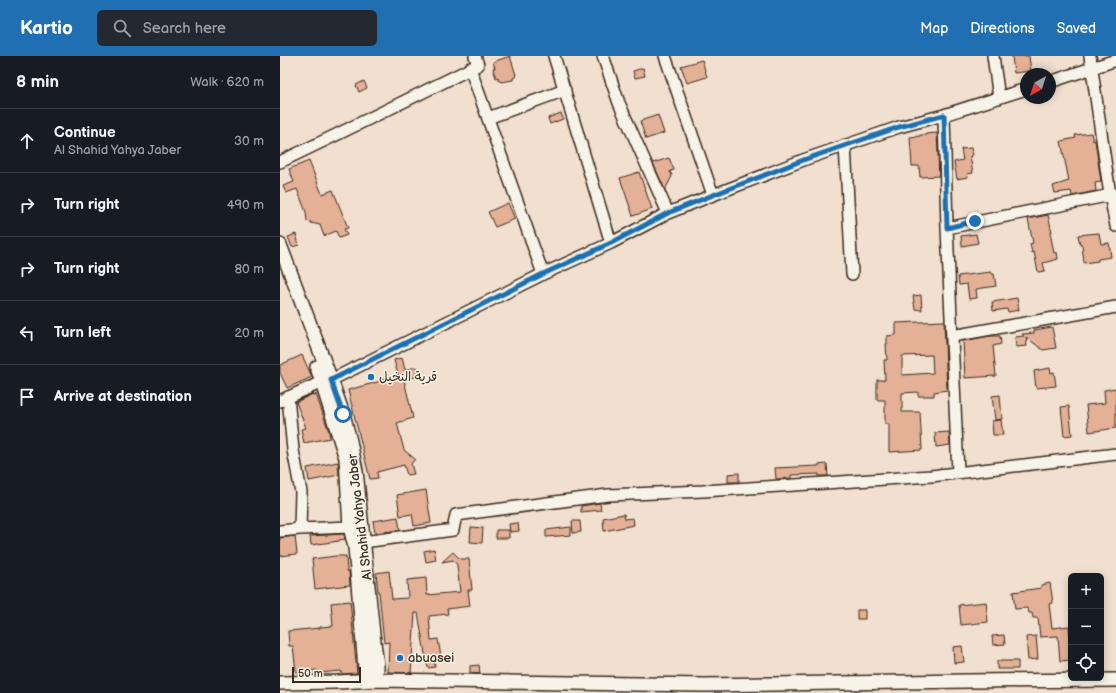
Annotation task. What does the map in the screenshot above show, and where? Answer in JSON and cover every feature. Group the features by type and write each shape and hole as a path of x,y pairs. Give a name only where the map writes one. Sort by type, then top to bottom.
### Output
{"street":[{"path":"280,162 478,64 475,56"},
{"path":"554,56 611,243"},
{"path":"603,56 619,103 668,213"},
{"path":"665,56 713,195"},
{"path":"993,56 999,98"},
{"path":"1090,56 1113,195 1116,226"},
{"path":"1056,80 1116,60"},
{"path":"470,68 543,274"},
{"path":"488,118 565,90"},
{"path":"300,529 301,492 284,399 327,381 543,274 611,243 668,213 845,145 899,127 944,115 1020,91"},
{"path":"944,115 947,228 958,472"},
{"path":"845,145 852,274"},
{"path":"947,228 1113,195"},
{"name":"Al Shahid Yahya Jaber","path":"280,245 327,381 346,458 350,527 355,547 372,680"},
{"name":"Al Shahid Yahya Jaber","path":"280,270 327,381 343,414 353,456 356,470 372,634 377,666 372,680"},
{"path":"952,336 1116,307"},
{"path":"280,532 300,529 350,527 363,542 453,530 456,515 608,496 930,476 1116,454"},
{"path":"280,683 372,680 705,685 1116,680"}],"building":[{"path":"510,56 516,77 513,78 513,80 501,82 499,81 498,77 496,78 493,62"},
{"path":"1012,56 1029,56 1031,68 1020,68 1020,72 1014,73"},
{"path":"702,60 707,77 687,83 681,66"},
{"path":"643,68 645,76 635,78 633,71"},
{"path":"364,81 367,88 359,92 356,85"},
{"path":"561,113 563,119 550,124 548,118"},
{"path":"658,115 664,133 646,139 640,121"},
{"path":"937,133 939,176 920,177 919,166 912,166 910,137"},
{"path":"1091,133 1093,141 1095,140 1101,182 1095,183 1096,191 1072,196 1071,191 1055,193 1053,186 1069,181 1061,141 1076,138 1075,135"},
{"path":"971,148 973,155 970,156 973,173 967,174 968,177 957,179 954,162 963,160 961,149"},
{"path":"669,158 674,170 670,171 672,176 665,190 653,163"},
{"path":"309,161 322,194 333,190 348,228 344,229 347,235 339,238 336,231 324,236 320,225 307,221 306,212 297,189 286,193 283,186 294,182 289,169"},
{"path":"639,172 652,209 633,216 620,178"},
{"path":"508,203 515,219 495,227 488,212"},
{"path":"1048,215 1052,232 1050,232 1054,253 1057,252 1058,259 1043,263 1045,271 1038,272 1034,252 1032,253 1030,244 1033,243 1028,219"},
{"path":"1099,233 1101,244 1109,243 1111,257 1084,263 1082,245 1080,245 1078,235"},
{"path":"296,234 299,245 292,247 288,237"},
{"path":"976,234 978,243 962,246 961,236"},
{"path":"991,272 991,274 994,274 996,286 976,289 977,298 969,299 967,284 959,285 958,276"},
{"path":"921,295 922,310 915,309 913,296"},
{"path":"1017,298 1019,310 1008,312 1007,309 993,311 992,302"},
{"path":"944,321 947,390 934,392 934,396 918,396 918,392 902,393 902,412 920,412 922,450 889,452 889,424 885,424 885,400 877,400 877,380 885,380 884,360 887,360 887,336 896,335 896,323","holes":["932,355 933,373 902,375 902,356"]},
{"path":"1052,327 1056,348 1043,350 1026,337 1027,346 1016,347 1015,337 1024,336 1022,334 1034,333 1034,330"},
{"path":"990,336 1000,336 1001,344 993,346 996,376 965,378 963,341"},
{"path":"302,355 312,377 287,388 280,373 280,365"},
{"path":"402,358 405,370 416,367 418,376 404,380 413,418 397,423 404,450 415,459 411,464 414,474 407,475 404,465 377,472 378,478 370,479 348,390 398,375 394,360"},
{"path":"1050,368 1051,373 1054,372 1056,386 1036,388 1034,371"},
{"path":"1116,388 1116,428 1089,432 1086,405 1105,403 1104,390"},
{"path":"316,394 330,438 304,443 301,429 306,428 296,402"},
{"path":"1000,395 1002,419 995,420 992,396"},
{"path":"1069,406 1072,435 1064,436 1061,407"},
{"path":"1001,420 1003,435 993,435 992,421"},
{"path":"949,432 950,445 936,447 935,433"},
{"path":"338,462 339,475 309,481 307,468"},
{"path":"827,464 828,476 819,476 819,474 791,475 791,478 776,479 775,468 818,466"},
{"path":"739,473 739,482 728,482 728,474"},
{"path":"426,490 431,523 414,526 412,514 400,516 397,495"},
{"path":"600,503 601,510 581,512 581,506"},
{"path":"624,514 625,519 633,518 634,525 604,531 603,518"},
{"path":"398,517 400,530 375,533 373,521"},
{"path":"572,521 580,521 581,532 573,533"},
{"path":"518,523 519,531 510,532 509,524"},
{"path":"471,527 483,528 482,543 470,542"},
{"path":"571,527 571,535 546,537 546,530"},
{"path":"496,530 509,530 509,538 496,538"},
{"path":"344,534 345,539 339,541 311,545 310,536"},
{"path":"295,536 297,554 280,556 280,538"},
{"path":"434,549 436,560 426,562 424,551"},
{"path":"453,552 460,559 469,559 472,590 468,590 470,606 447,609 448,614 429,616 431,640 438,639 441,657 434,657 435,667 428,668 418,613 415,613 411,673 388,672 389,642 384,643 376,573 389,571 392,599 408,598 407,580 426,578 427,595 460,592 457,565 453,560 442,562"},
{"path":"346,556 350,585 315,589 312,559"},
{"path":"1050,583 1053,603 1049,604 1052,628 1068,626 1068,660 1060,661 1058,636 1040,637 1038,618 1033,618 1032,613 1029,613 1027,608 1015,609 1013,592 1041,588 1041,585"},
{"path":"350,601 357,673 342,674 341,671 318,673 317,670 296,672 293,646 289,646 288,631 333,626 331,603"},
{"path":"986,602 988,622 961,625 959,605"},
{"path":"857,610 865,610 865,619 857,619"},
{"path":"1004,635 1005,644 993,645 992,636"},
{"path":"1036,636 1038,659 1028,660 1026,637"},
{"path":"962,646 964,662 954,663 953,647"},
{"path":"997,661 1018,661 1018,669 997,669"},
{"path":"479,665 480,674 470,673 470,666"}],"place":[{"name":"قرية النخيل","path":"371,377"},
{"name":"abuasei","path":"400,658"}],"route":[{"path":"343,414 331,380 543,274 611,243 668,213 806,159 899,127 944,115 947,228 975,221"}]}
